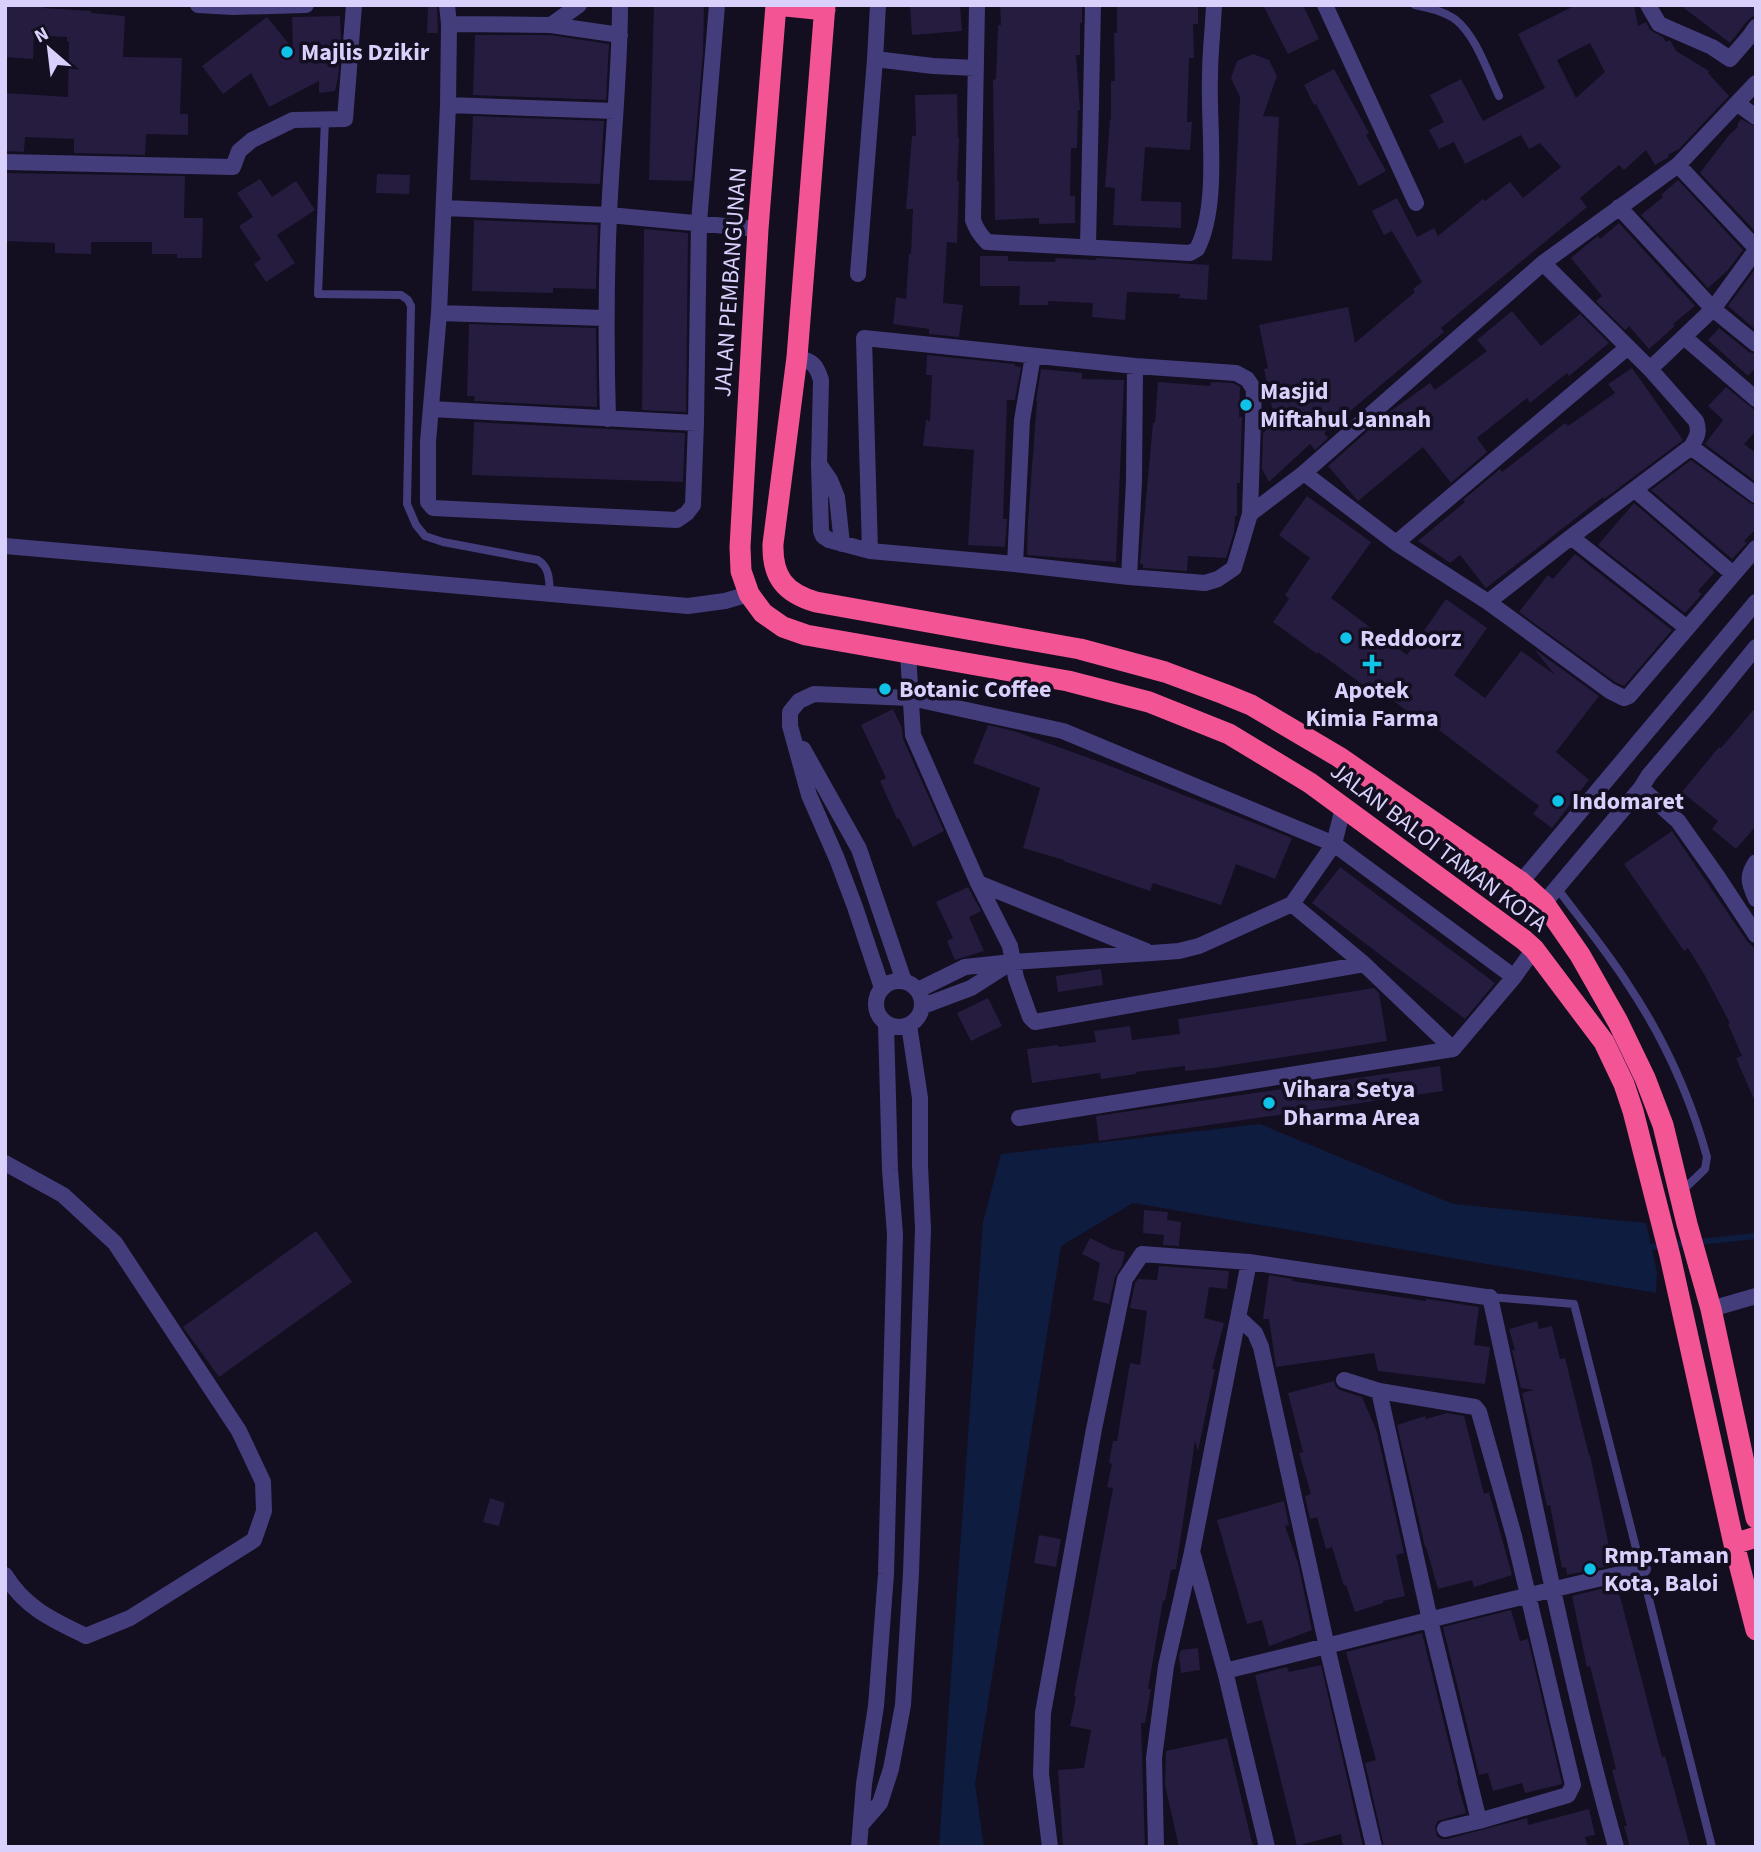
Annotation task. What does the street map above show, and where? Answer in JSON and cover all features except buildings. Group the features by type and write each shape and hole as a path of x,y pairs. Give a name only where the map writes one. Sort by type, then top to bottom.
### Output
{"highway":[{"path":"776,5 825,8 796,364"},
{"name":"JALAN PEMBANGUNAN","path":"741,562 758,229 776,5"},
{"name":"JALAN BALOI TAMAN KOTA","path":"796,364 772,544 772,560 778,576 787,588 801,597 817,602 1092,652 1165,672 1251,705 1339,757 1521,883 1550,896 1618,1022 1645,1078 1663,1125 1711,1309 1756,1518"},
{"name":"JALAN BALOI TAMAN KOTA","path":"741,562 741,571 749,594 763,613 783,627 806,635 1069,681 1149,702 1229,734 1310,783 1534,949 1604,1042 1633,1111 1670,1256 1734,1544 1756,1630"},
{"path":"1085,685 1092,652"},
{"path":"1734,1544 1756,1537"}],"street":[{"path":"198,5 233,8 306,5"},
{"path":"5,162 233,167 239,151 252,140 293,120 345,119 354,5"},
{"path":"447,5 448,105 439,313 428,442 427,498 430,506 433,509 677,520 693,505 699,222 717,5"},
{"path":"551,25 579,5"},
{"path":"608,419 605,318 620,5"},
{"path":"858,274 878,5"},
{"path":"976,5 973,219 976,230 987,242 1190,253 1197,249 1207,228 1211,176 1210,76 1214,5"},
{"path":"1088,246 1093,5"},
{"path":"1325,5 1416,203"},
{"path":"1648,5 1658,24 1712,47 1730,59 1756,27"},
{"path":"449,24 551,25 620,35"},
{"path":"875,59 976,68"},
{"path":"1250,514 1304,473 1543,263 1678,165 1756,83"},
{"path":"1738,104 1756,117"},
{"path":"448,105 615,111"},
{"path":"1650,369 1713,309 1756,249 1678,165"},
{"path":"1619,207 1713,309 1756,344"},
{"path":"443,208 609,215 758,229"},
{"path":"1488,602 1691,447 1699,429 1696,421 1650,369 1543,263"},
{"path":"439,313 605,318"},
{"path":"1684,337 1756,399"},
{"path":"796,364 811,362 817,368 821,380 821,531 829,540 870,551 1205,583 1218,579 1234,568 1250,514 1254,389 1247,379 1236,373 1135,366 864,338 870,551"},
{"path":"1396,543 1628,347"},
{"path":"1015,564 1022,420 1033,356"},
{"path":"1129,577 1134,481 1135,366"},
{"path":"431,409 696,423"},
{"path":"1691,447 1756,495"},
{"path":"1304,473 1396,543 1488,602 1609,691 1625,698 1756,548"},
{"path":"1635,490 1733,574"},
{"path":"1570,537 1688,628"},
{"path":"5,546 688,606 725,601 749,594"},
{"path":"1521,883 1756,602"},
{"path":"1550,896 1756,647"},
{"path":"908,653 913,735 978,883 1010,946 1012,962 1030,1017 1035,1023 1364,964"},
{"path":"882,988 838,859 809,795 790,726 790,712 799,701 814,694 911,698 1063,731 1334,844 1514,976"},
{"path":"790,726 859,849 915,992 920,1013 909,1025 893,1027 880,1018 875,1003 882,988 897,981 915,992 971,988 1012,962 1179,951 1199,946 1292,904 1334,844 1343,808"},
{"path":"1641,788 1678,821 1756,935"},
{"path":"1756,862 1749,874 1749,884 1756,899"},
{"path":"978,883 1152,953"},
{"path":"1292,904 1364,964 1453,1049"},
{"path":"1019,1118 1453,1049 1534,949"},
{"path":"859,1847 864,1784 876,1706 887,1547 895,1234 890,1170 886,1024"},
{"path":"861,1825 880,1803 891,1769 903,1705 911,1573 923,1229 920,1098 909,1025"},
{"path":"5,1163 63,1195 114,1243 239,1431 263,1482 264,1511 254,1540 131,1618 86,1636 43,1615 13,1588 5,1575"},
{"path":"1050,1847 1041,1774 1044,1713 1094,1429 1125,1279 1142,1254 1249,1262 1488,1297 1599,1786 1616,1847"},
{"path":"1156,1847 1154,1758 1166,1666 1192,1552 1249,1262"},
{"path":"1711,1309 1756,1296"},
{"path":"1239,1318 1255,1333 1261,1347 1374,1847"},
{"path":"1344,1380 1379,1391 1475,1407 1479,1412 1529,1595 1573,1785 1568,1795 1445,1829"},
{"path":"1379,1391 1430,1620 1479,1821"},
{"path":"1192,1552 1225,1671 1267,1847"},
{"path":"1225,1671 1553,1588 1643,1569"}],"lane":[{"path":"1415,5 1439,10 1457,21 1472,40 1499,96"},
{"path":"325,119 318,294 401,295 411,306 407,504 416,525 425,536 443,542 538,560 548,574 550,594"},
{"path":"1550,896 1626,980 1648,1016 1678,1076 1707,1157 1704,1170 1679,1194"},
{"path":"1488,1297 1574,1304 1712,1847"}],"water":[{"path":"1260,1124 1453,1204 1646,1223 1657,1272 1656,1293 1133,1203 1061,1246 975,1784 984,1847 939,1847 983,1222 1001,1154"}],"waterway":[{"path":"1651,1247 1756,1236"}],"place":[{"name":"Majlis Dzikir","path":"287,52"},
{"name":"Masjid Miftahul Jannah","path":"1246,405"},
{"name":"Reddoorz","path":"1346,638"},
{"name":"Apotek Kimia Farma","path":"1372,664"},
{"name":"Botanic Coffee","path":"885,689"},
{"name":"Indomaret","path":"1558,801"},
{"name":"Vihara Setya Dharma Area","path":"1269,1103"},
{"name":"Rmp.Taman Kota, Baloi","path":"1590,1569"}]}
